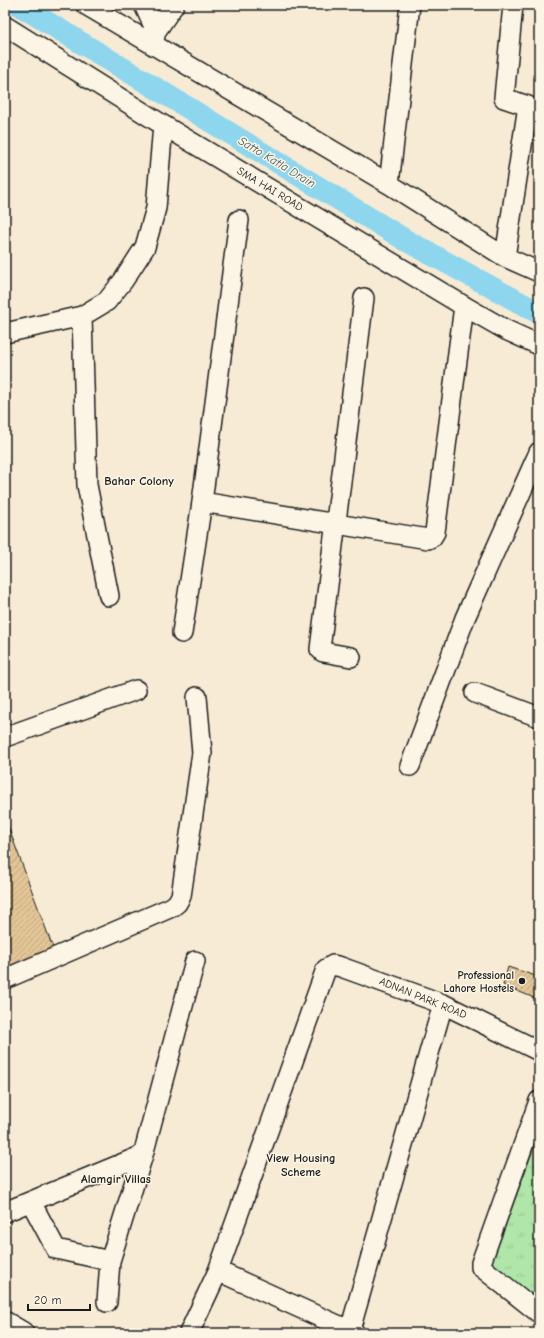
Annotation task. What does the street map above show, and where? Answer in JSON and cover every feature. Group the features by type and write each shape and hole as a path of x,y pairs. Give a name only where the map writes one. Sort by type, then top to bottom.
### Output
{"street":[{"path":"86,5 155,38 505,257 539,272"},
{"path":"144,5 155,38"},
{"path":"155,38 174,5"},
{"path":"389,184 410,5"},
{"path":"505,257 528,106 504,98 513,5"},
{"name":"SMA HAI ROAD","path":"5,26 163,125 464,306 506,330 539,345"},
{"path":"5,333 82,316 107,301 123,281 144,248 156,208 163,125"},
{"path":"182,633 202,502 239,220"},
{"path":"351,657 323,652 320,649 364,298"},
{"path":"202,502 428,539 432,537 435,532 464,306"},
{"path":"82,316 87,485 109,596"},
{"path":"410,766 465,618 539,452"},
{"path":"5,737 136,690"},
{"path":"476,693 539,717"},
{"path":"5,979 172,907 177,903 181,896 202,753 197,697"},
{"path":"107,1302 110,1261 143,1155 195,961"},
{"name":"ADNAN PARK ROAD","path":"218,1271 326,969 333,965 341,967 443,1004 539,1051"},
{"path":"189,1333 218,1271 353,1331 443,1004"},
{"path":"539,1101 480,1268 539,1313"},
{"path":"5,1212 143,1155"},
{"path":"31,1202 56,1249 110,1261"},
{"path":"5,1323 22,1333"}],"green space":[{"path":"539,1134 539,1309 489,1270"}],"building":[{"path":"5,818 53,948 5,969"},
{"name":"Professional Lahore Hostels","path":"508,967 539,977 539,1000 503,985"}],"waterway":[{"name":"Satto Katla Drain","path":"19,5 407,241 539,313"}],"place":[{"name":"Professional Lahore Hostels","path":"522,981"}],"district":[{"name":"Bahar Colony","path":"139,481"},
{"name":"View Housing Scheme","path":"301,1165"},
{"name":"Alamgir Villas","path":"116,1179"}]}
